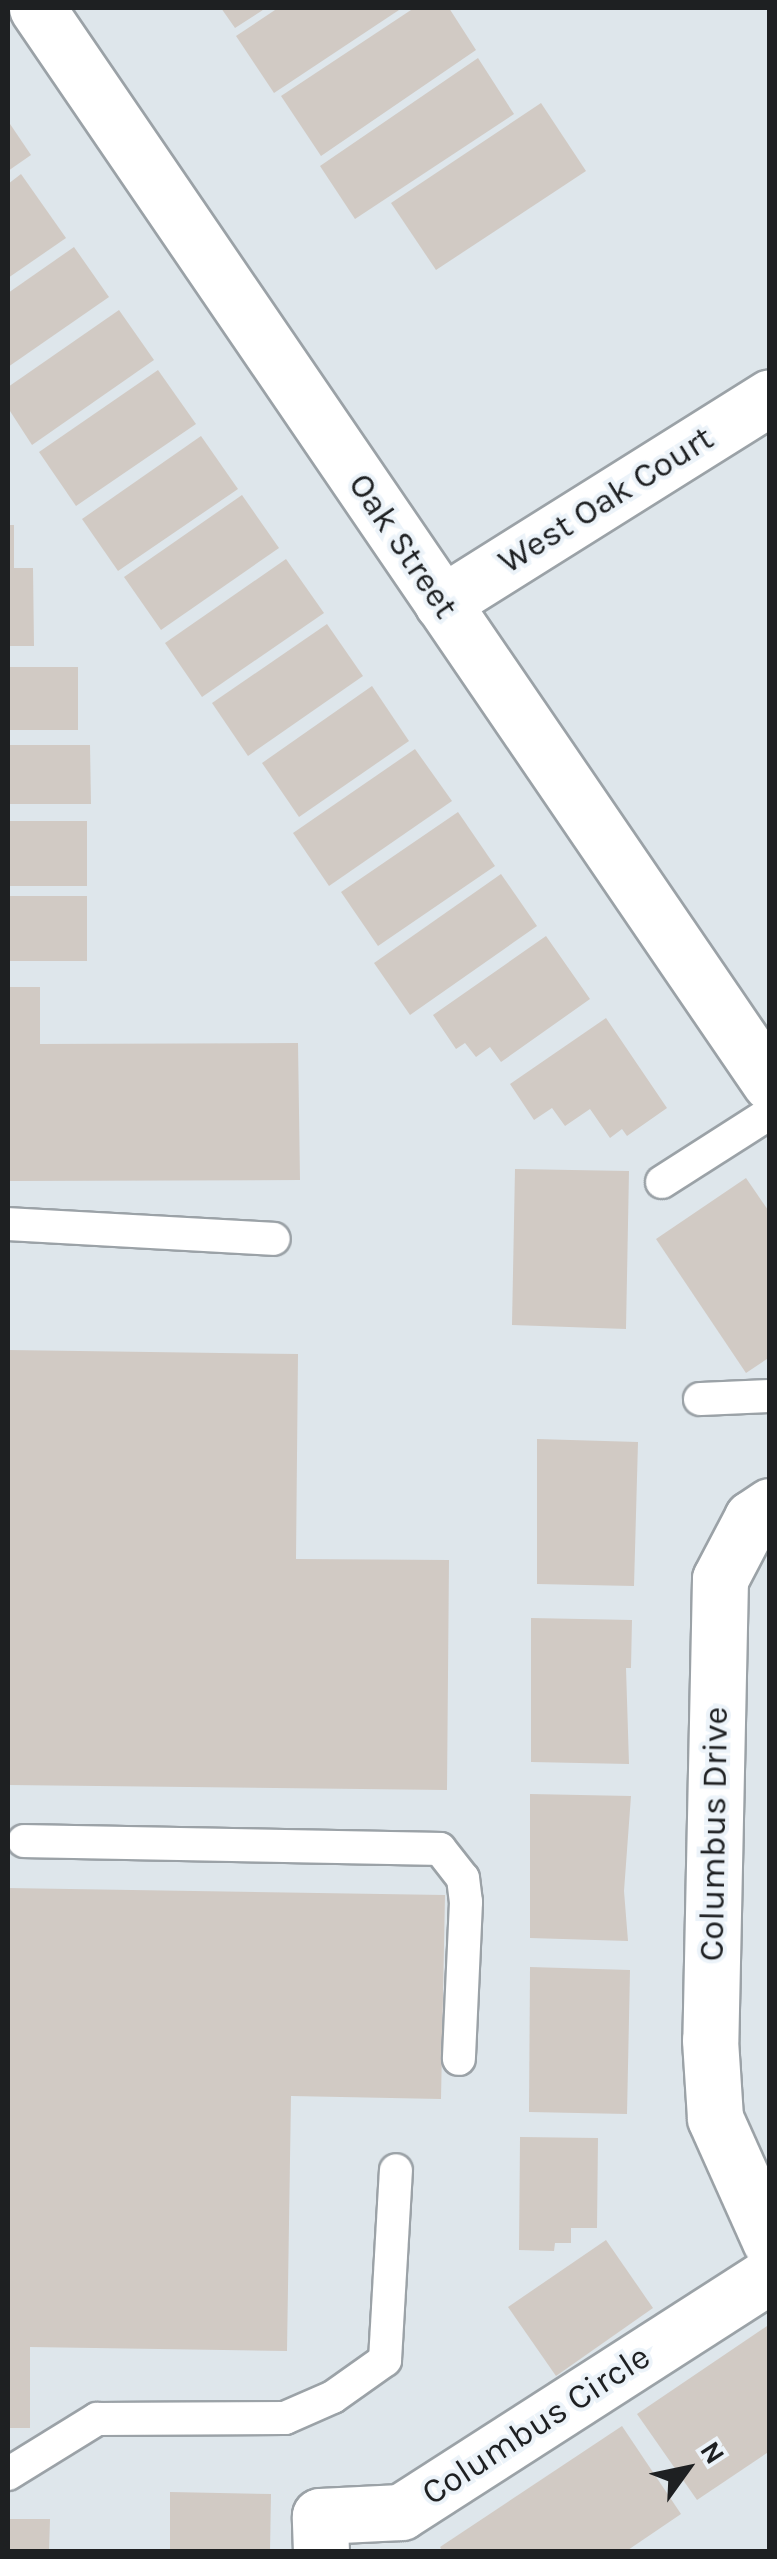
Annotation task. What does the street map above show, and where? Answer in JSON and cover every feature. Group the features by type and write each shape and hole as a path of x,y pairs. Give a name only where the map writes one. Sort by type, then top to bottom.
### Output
{"street":[{"name":"Oak Street","path":"37,8 770,1084"},
{"name":"West Oak Court","path":"442,603 770,397"},
{"name":"Columbus Drive","path":"770,1506 752,1518 720,1579 710,2040 715,2118 736,2176 770,2241"},
{"name":"Columbus Circle","path":"322,2552 320,2516 401,2512 770,2275"}],"lane":[{"path":"662,1182 770,1113"},
{"path":"8,1224 274,1239"},
{"path":"700,1399 770,1396"},
{"path":"24,1841 440,1849 464,1878 459,2059"},
{"path":"8,2474 97,2419 285,2418 333,2397 385,2360 396,2170"}],"building":[{"path":"221,8 266,8 235,28"},
{"path":"278,8 402,8 274,93 236,36"},
{"path":"414,8 449,8 476,50 321,156 281,96"},
{"path":"478,58 514,114 355,219 320,166"},
{"path":"541,103 586,171 436,270 391,203"},
{"path":"8,121 31,155 8,171"},
{"path":"21,174 66,238 8,278 8,184"},
{"path":"74,247 109,297 8,367 8,293"},
{"path":"119,310 154,360 32,445 8,408 8,387"},
{"path":"158,370 196,424 76,506 39,452"},
{"path":"201,436 238,489 118,571 82,519"},
{"path":"242,495 279,548 161,630 124,577"},
{"path":"8,525 14,525 14,568 33,568 34,646 8,646"},
{"path":"286,559 324,613 202,697 165,643"},
{"path":"327,624 363,676 248,756 212,703"},
{"path":"8,667 78,667 78,730 8,730"},
{"path":"372,686 409,741 299,817 262,763"},
{"path":"8,745 90,745 91,804 8,804"},
{"path":"415,749 452,801 329,886 293,833"},
{"path":"458,812 495,866 378,946 341,892"},
{"path":"8,821 87,821 87,886 8,886"},
{"path":"501,874 537,926 410,1015 374,963"},
{"path":"8,896 87,896 87,961 8,961"},
{"path":"546,936 590,999 501,1062 490,1047 476,1057 465,1043 456,1049 433,1015"},
{"path":"8,987 40,987 40,1044 298,1043 300,1180 8,1181"},
{"path":"606,1018 667,1108 627,1136 622,1129 610,1138 590,1109 565,1126 552,1108 534,1120 510,1084"},
{"path":"515,1169 629,1171 626,1329 512,1325"},
{"path":"746,1178 770,1213 770,1357 746,1373 656,1239"},
{"path":"8,1350 298,1354 296,1559 449,1560 447,1790 8,1785"},
{"path":"537,1439 638,1442 634,1586 537,1584"},
{"path":"531,1618 632,1620 631,1668 626,1668 629,1764 531,1762"},
{"path":"530,1794 631,1796 624,1891 628,1941 530,1938"},
{"path":"8,1888 445,1895 441,2099 291,2096 287,2351 30,2347 30,2428 8,2428"},
{"path":"530,1967 630,1970 627,2114 529,2112"},
{"path":"520,2137 598,2138 597,2228 571,2228 571,2243 555,2243 554,2251 519,2250"},
{"path":"606,2240 653,2308 556,2376 508,2307"},
{"path":"770,2324 770,2451 697,2500 637,2414"},
{"path":"622,2426 681,2514 625,2552 443,2552 440,2547"},
{"path":"170,2492 271,2494 270,2552 170,2552"},
{"path":"8,2519 50,2519 49,2552 8,2552"}]}
